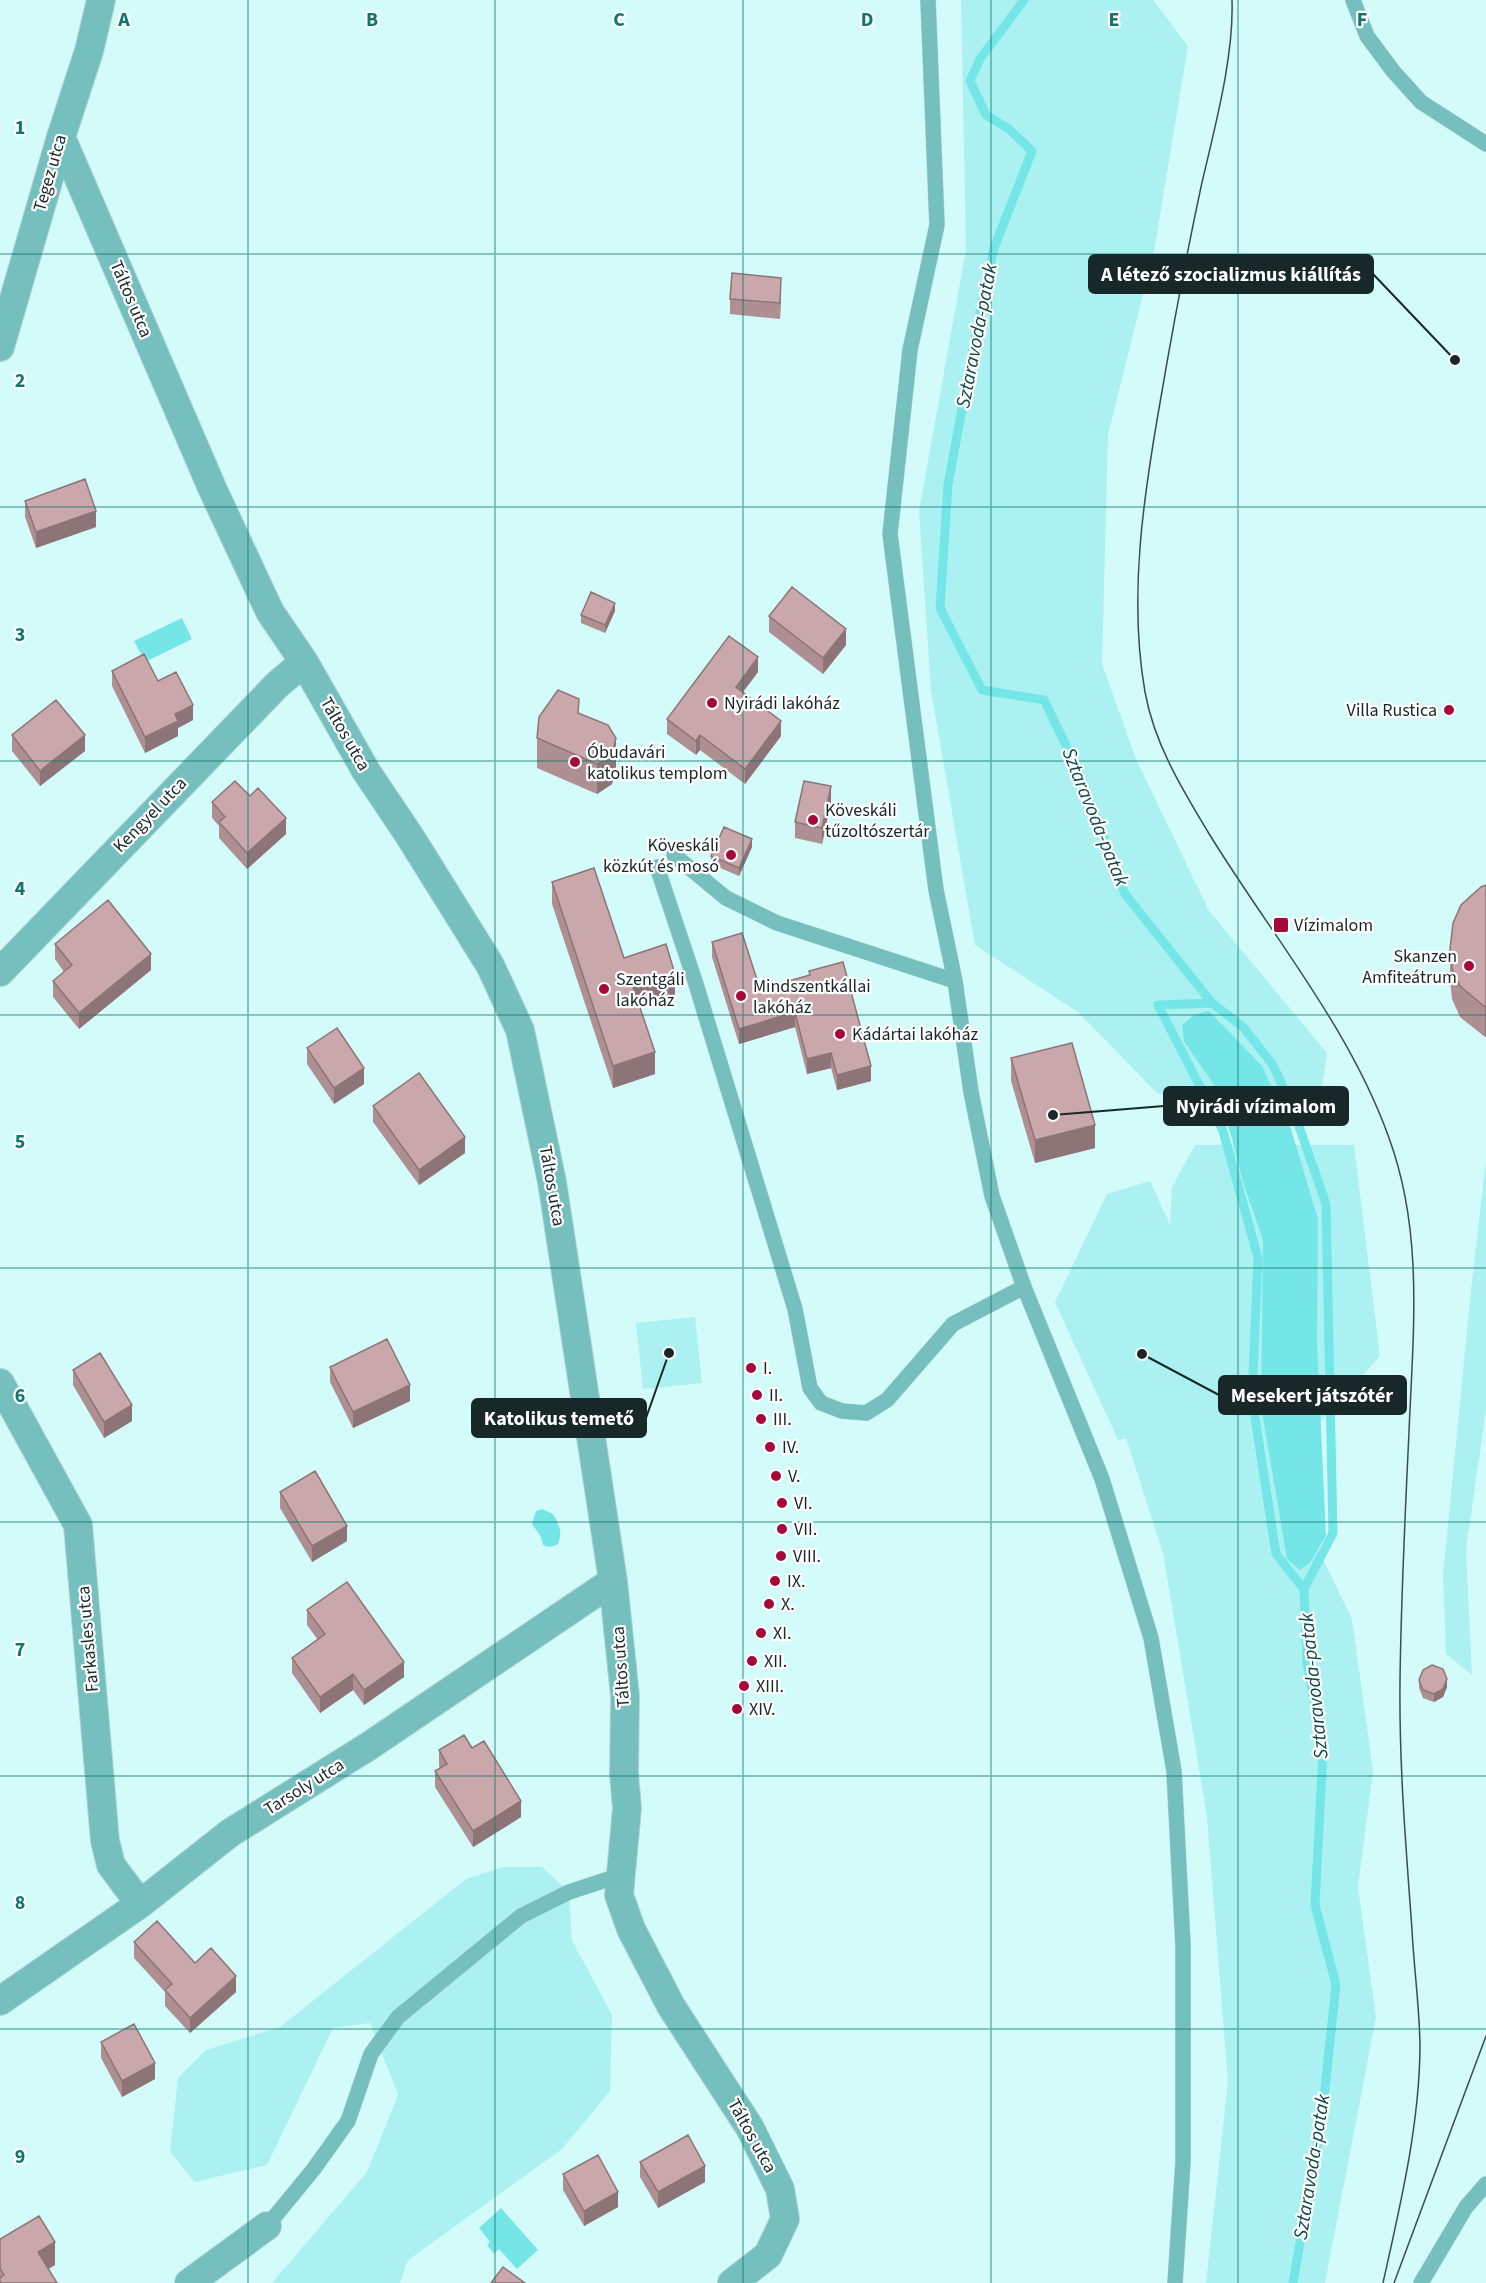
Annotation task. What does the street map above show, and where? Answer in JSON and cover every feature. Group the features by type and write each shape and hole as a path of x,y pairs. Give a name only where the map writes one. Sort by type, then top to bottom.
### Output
{"street":[{"name":"Tegez utca","path":"0,347 61,137 89,51 101,0"},
{"name":"Táltos utca","path":"61,137 241,551 270,612 304,662 366,771 490,965 520,1030 552,1182 613,1581 625,1696 624,1774 627,1808 620,1895 631,1929 672,2006 750,2127 780,2189 785,2219 768,2255 732,2283"},
{"name":"Kengyel utca","path":"0,972 261,701 304,662"},
{"name":"Farkasles utca","path":"0,1383 78,1525 105,1841 111,1865 140,1904"},
{"name":"Tarsoly utca","path":"0,2001 140,1904 230,1833 369,1746 613,1581"},
{"path":"189,2283 267,2226"}],"lane":[{"path":"928,0 937,225 910,350 890,534 936,890 955,981 971,1092 992,1196 1024,1287 1102,1479 1151,1638 1174,1771 1183,1945 1183,2162 1174,2283"},
{"path":"1353,0 1367,36 1393,71 1421,102 1486,144"},
{"path":"674,855 726,898 777,923 955,981"},
{"path":"657,867 699,992 792,1298 810,1388 821,1403 842,1411 866,1413 887,1400 953,1324 1024,1287"},
{"path":"267,2226 314,2169 348,2121 371,2054 398,2017 521,1916 569,1892 621,1875"},
{"path":"1421,2283 1466,2207 1486,2184"}],"shaded area":[{"path":"961,0 1153,0 1188,46 1155,246 1108,435 1102,664 1136,759 1209,911 1327,1053 1322,1088 1158,1094 1078,1012 975,945 931,691 919,511 966,250"},
{"path":"182,618 192,639 145,662 134,641"},
{"path":"1209,1011 1262,1066 1291,1129 1318,1219 1317,1343 1326,1536 1310,1563 1300,1570 1287,1559 1261,1406 1263,1240 1214,1085 1184,1041 1182,1025 1194,1015"},
{"path":"1195,1145 1354,1145 1380,1356 1302,1442 1306,1524 1352,1619 1373,1771 1358,1887 1376,2017 1325,2283 1206,2283 1228,2082 1207,1817 1163,1553 1126,1438 1118,1440 1055,1302 1107,1194 1150,1181 1170,1225 1172,1187"},
{"path":"1486,1160 1486,1410 1466,1550 1472,1675 1446,1654 1443,1576"},
{"path":"695,1317 702,1383 643,1389 636,1323"},
{"path":"542,1509 553,1514 557,1521 560,1529 558,1544 547,1547 543,1545 541,1537 532,1524 536,1511"},
{"path":"503,1867 542,1867 569,1892 572,1940 612,2015 610,2091 562,2149 407,2261 400,2283 272,2283 367,2172 398,2095 370,2023 333,2028 267,2165 195,2182 170,2152 178,2078 206,2050 280,2027 466,1879"},
{"path":"501,2208 538,2250 517,2269 499,2249 494,2254 487,2245 490,2242 479,2228"}],"building":[{"path":"732,273 781,278 780,303 730,299"},
{"path":"85,479 96,511 36,532 25,501"},
{"path":"792,587 846,629 823,658 769,616"},
{"path":"591,592 615,603 605,625 581,615"},
{"path":"729,636 758,657 736,687 781,721 745,769 700,735 696,741 667,719"},
{"path":"144,654 158,681 176,672 193,705 175,714 178,721 145,737 112,671"},
{"path":"558,690 579,699 578,713 608,725 616,738 612,754 597,764 537,738 539,717"},
{"path":"56,700 85,735 40,771 12,735"},
{"path":"235,781 250,796 258,788 286,818 247,853 219,822 225,817 212,802"},
{"path":"804,781 831,786 822,828 795,822"},
{"name":"Köveskáli közkút és mosó","path":"724,827 752,839 739,868 711,856"},
{"name":"Szentgáli lakóház","path":"594,868 624,958 666,944 675,974 633,987 655,1052 613,1066 552,882"},
{"name":"Skanzen Amfiteátrum","path":"1486,885 1485,1007 1460,986 1452,968 1450,949 1453,923 1461,905"},
{"path":"108,900 151,954 79,1013 53,981 72,965 55,944"},
{"path":"742,933 760,989 810,975 809,971 843,962 871,1066 837,1075 831,1053 807,1059 795,1012 739,1029 712,942"},
{"path":"337,1028 364,1068 334,1088 307,1048"},
{"path":"1072,1043 1095,1125 1035,1140 1011,1058"},
{"path":"419,1073 465,1137 419,1170 373,1106"},
{"path":"387,1339 410,1385 353,1412 330,1367"},
{"path":"100,1353 132,1405 104,1422 73,1370"},
{"path":"315,1471 347,1526 312,1546 280,1492"},
{"path":"347,1582 404,1662 364,1690 353,1674 320,1697 292,1658 325,1634 307,1610"},
{"path":"1432,1665 1443,1669 1447,1679 1443,1689 1434,1694 1423,1690 1419,1680 1423,1670"},
{"path":"464,1735 472,1748 484,1741 521,1801 473,1831 435,1771 447,1764 439,1750"},
{"path":"157,1921 195,1963 211,1948 236,1976 190,2018 165,1990 172,1984 134,1942"},
{"path":"134,2024 155,2063 122,2081 101,2042"},
{"path":"688,2135 705,2166 658,2192 640,2162"},
{"path":"598,2155 618,2192 584,2211 563,2174"},
{"path":"39,2216 55,2242 38,2252 57,2283 0,2283 0,2278 4,2275 0,2268 0,2239"},
{"path":"503,2267 525,2283 491,2283"}],"waterway":[{"name":"Sztaravoda-patak","path":"1024,0 980,59 970,81 986,115 1009,129 1032,151 994,248 980,311 948,485 940,608 982,690 1044,700 1079,772 1125,894 1212,1003 1158,1005 1223,1131 1258,1258 1252,1398 1276,1554 1304,1589 1307,1663 1323,1751 1315,1905 1336,1985 1322,2116 1293,2283"},
{"path":"1212,1003 1243,1027 1273,1065 1293,1109 1326,1204 1333,1533 1304,1589"}],"tram line":[{"path":"1232,0 1230,46 1226,70 1185,266 1149,470 1138,582 1140,656 1149,711 1170,765 1208,832 1306,980 1352,1057 1389,1138 1400,1174 1407,1210 1412,1247 1414,1321 1402,1588 1400,1712 1403,1806 1420,2049 1412,2137 1383,2283"},
{"path":"1394,2283 1486,2036"}],"place":[{"name":"A létező szocializmus kiállítás","path":"1455,360"},
{"name":"Nyirádi lakóház","path":"712,703"},
{"name":"Villa Rustica","path":"1449,710"},
{"name":"Óbudavári katolikus templom","path":"575,762"},
{"name":"Köveskáli tűzoltószertár","path":"813,820"},
{"name":"Köveskáli közkút és mosó","path":"731,855"},
{"name":"Vízimalom","path":"1281,925"},
{"name":"Skanzen Amfiteátrum","path":"1469,966"},
{"name":"Szentgáli lakóház","path":"604,989"},
{"name":"Mindszentkállai lakóház","path":"741,996"},
{"name":"Kádártai lakóház","path":"840,1034"},
{"name":"Nyirádi vízimalom","path":"1053,1115"},
{"name":"Katolikus temető","path":"669,1353"},
{"name":"Mesekert játszótér","path":"1142,1354"},
{"name":"I.","path":"751,1368"},
{"name":"II.","path":"757,1395"},
{"name":"III.","path":"761,1419"},
{"name":"IV.","path":"770,1447"},
{"name":"V.","path":"776,1476"},
{"name":"VI.","path":"782,1503"},
{"name":"VII.","path":"782,1529"},
{"name":"VIII.","path":"781,1556"},
{"name":"IX.","path":"775,1581"},
{"name":"X.","path":"769,1604"},
{"name":"XI.","path":"761,1633"},
{"name":"XII.","path":"752,1661"},
{"name":"XIII.","path":"744,1686"},
{"name":"XIV.","path":"737,1709"}]}
